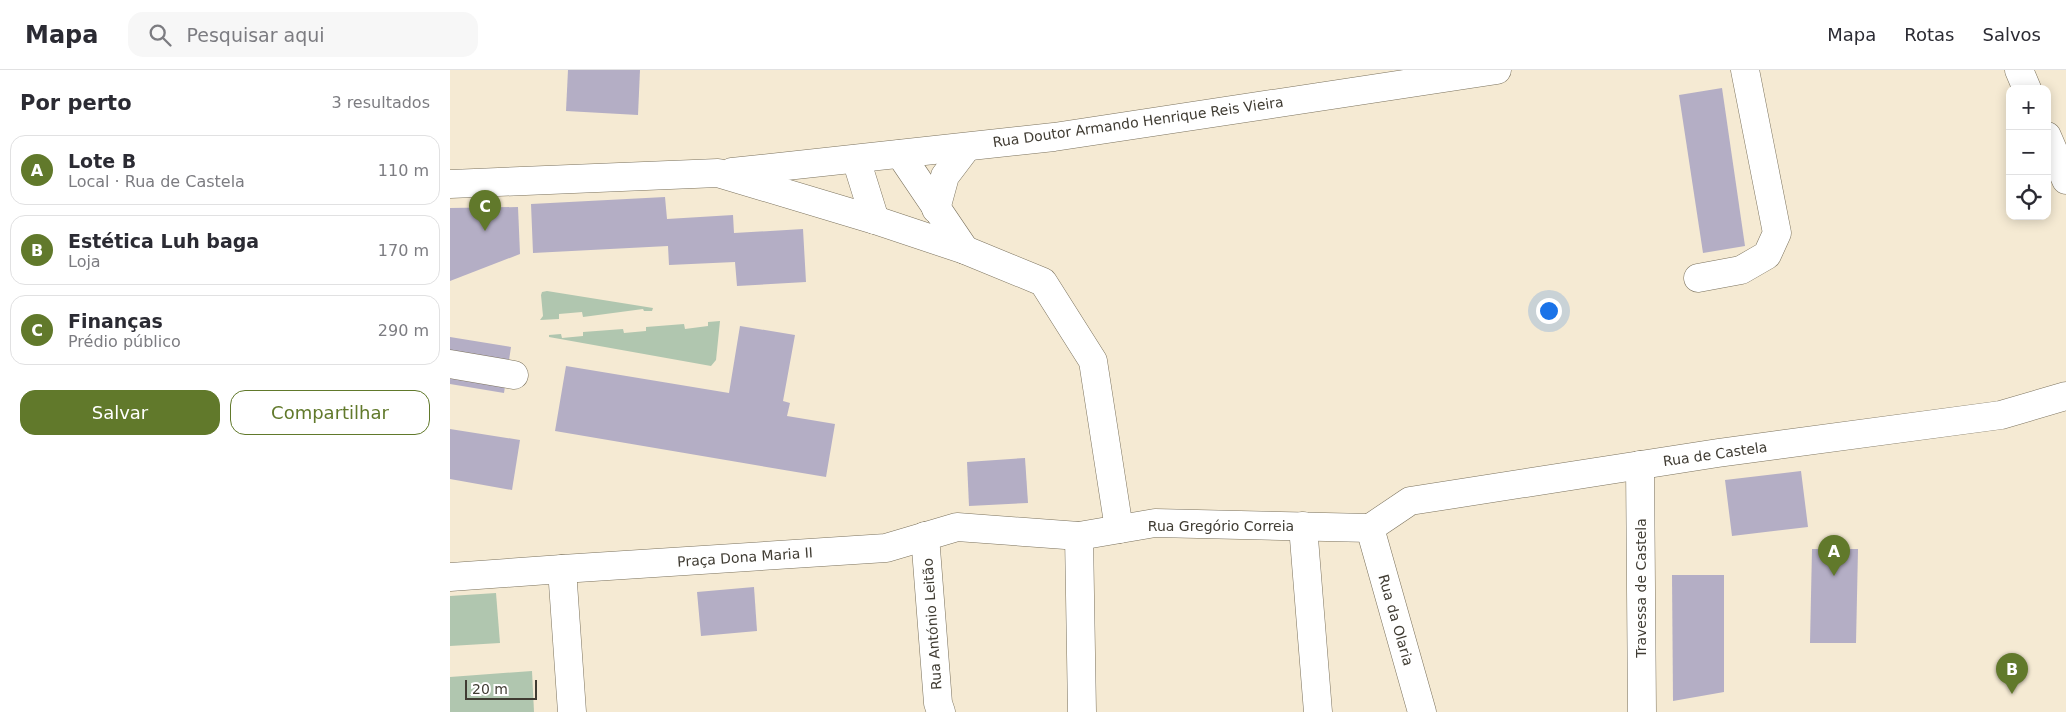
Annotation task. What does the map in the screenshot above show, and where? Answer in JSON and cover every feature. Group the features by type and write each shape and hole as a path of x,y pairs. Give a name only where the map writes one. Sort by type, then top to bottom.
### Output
{"street":[{"name":"Rua Doutor Armando Henrique Reis Vieira","path":"450,184 718,173 1054,138 1496,70"},
{"path":"1698,278 1741,270 1767,255 1777,233 1745,70"},
{"path":"2019,70 2025,85"},
{"path":"2051,145 2066,180"},
{"path":"936,209 945,176 967,147"},
{"path":"900,154 965,250"},
{"path":"856,159 875,220"},
{"path":"718,173 875,220 965,250 1043,282 1093,361 1119,529"},
{"path":"450,364 514,375"},
{"name":"Rua de Castela","path":"1370,528 1410,500 1640,465 2001,415 2066,396"},
{"name":"Travessa de Castela","path":"1640,465 1642,712"},
{"name":"Rua Gregório Correia","path":"925,536 957,527 1079,536 1154,523 1370,528"},
{"path":"1303,526 1318,712"},
{"name":"Rua da Olaria","path":"1370,528 1422,712"},
{"name":"Praça Dona Maria II","path":"450,577 886,548 925,536"},
{"name":"Rua António Leitão","path":"925,536 938,703 941,712"},
{"path":"1079,536 1082,712"},
{"path":"562,569 572,712"}],"green space":[{"path":"547,291 653,308 652,311 644,311 643,309 583,317 582,312 559,314 559,319 540,320 543,316 541,295 542,292"},
{"path":"720,321 716,360 711,366 549,337 549,335 561,334 562,338 583,336 583,332 623,329 624,333 646,331 646,327 684,324 685,329 708,326 708,322"},
{"path":"496,593 500,643 450,646 450,596"},
{"path":"532,671 534,712 450,712 450,677"}],"building":[{"path":"568,70 640,70 638,115 566,111"},
{"path":"1722,88 1745,246 1703,253 1679,95"},
{"path":"665,197 667,219 733,215 734,233 803,229 806,282 737,286 735,262 669,265 668,246 533,253 531,204"},
{"path":"518,207 520,254 450,281 450,208"},
{"path":"740,326 795,335 783,401 790,403 787,416 835,424 826,477 555,431 566,366 729,393"},
{"path":"450,337 511,347 504,393 450,384"},
{"path":"450,429 520,440 512,490 450,479"},
{"path":"1025,458 1028,503 969,506 967,462"},
{"path":"1801,471 1808,527 1732,536 1725,480"},
{"path":"1812,549 1858,549 1856,643 1810,643"},
{"path":"1672,575 1724,575 1724,692 1673,701"},
{"path":"754,587 757,631 701,636 697,592"}],"place":[{"name":"Finanças","path":"485,231"},
{"name":"Lote B","path":"1834,576"},
{"name":"Estética Luh baga","path":"2012,694"}]}
